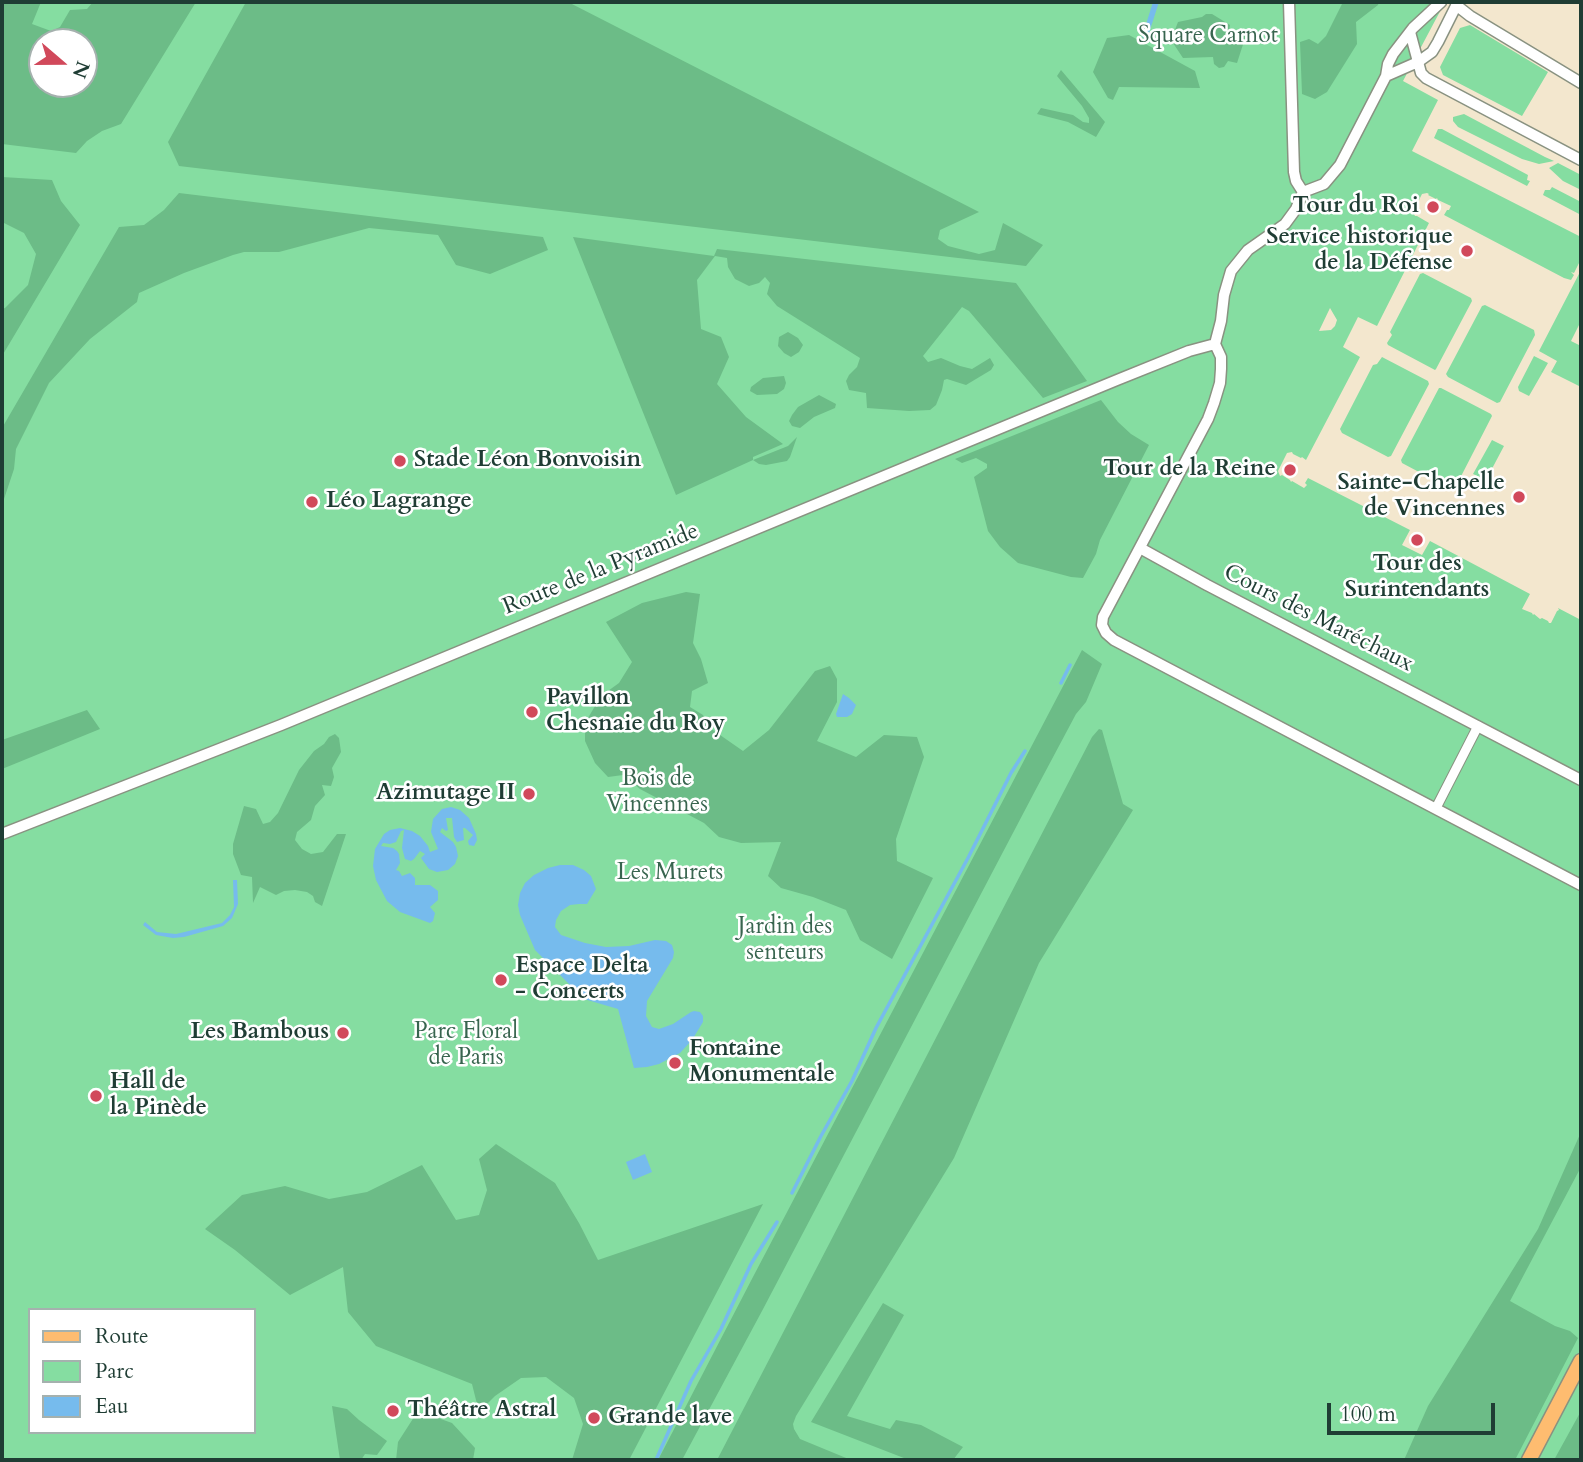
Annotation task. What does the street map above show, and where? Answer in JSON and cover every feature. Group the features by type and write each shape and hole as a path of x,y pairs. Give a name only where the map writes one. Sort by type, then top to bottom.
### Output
{"main road":[{"path":"1529,1460 1581,1361"}],"street":[{"path":"1289,2 1294,172 1303,192"},
{"path":"1441,2 1410,32 1388,64 1386,76 1335,172 1324,184 1303,192 1296,209 1285,224 1248,250 1231,271 1226,284 1215,344 1221,357 1221,369 1214,403 1103,617 1103,628 1114,640 1581,885"},
{"path":"1386,76 1418,62 1432,52 1457,3 1470,16 1581,83"},
{"path":"1410,32 1421,73 1428,79 1581,160"},
{"name":"Route de la Pyramide","path":"2,834 281,725 1188,351 1215,344"},
{"name":"Cours des Maréchaux","path":"1140,548 1581,780"},
{"path":"1436,808 1478,726"}],"green space":[{"name":"Bois de Vincennes","path":"2,2 1445,2 1403,81 1438,100 1412,151 1581,237 1581,259 1574,273 1571,272 1574,275 1571,280 1564,278 1444,215 1451,206 1427,193 1422,194 1413,212 1415,216 1429,223 1377,326 1358,317 1343,347 1360,357 1306,460 1292,452 1287,453 1278,471 1280,476 1304,488 1308,478 1410,530 1402,545 1422,555 1430,541 1530,594 1522,609 1540,619 1551,623 1558,608 1581,620 1581,1460 2,1460","holes":["1330,308 1337,320 1331,330 1319,331"]},
{"path":"2,2 41,2 32,24 43,28 28,28 28,98 98,98 98,28 58,28 70,10 87,9 93,2 196,2 121,124 102,131 76,153 2,144"},
{"path":"246,2 568,2 979,212 940,230 938,239 948,246 979,254 995,250 1003,223 1043,245 1026,266 179,166 168,142"},
{"path":"1343,2 1379,2 1356,22 1357,44 1327,92 1315,99 1302,94 1300,42 1309,39 1318,44 1326,36"},
{"name":"Square Carnot","path":"1212,14 1230,25 1229,32 1234,37 1240,36 1248,29 1237,63 1228,61 1224,67 1219,68 1214,64 1213,57 1183,58 1171,40 1178,22"},
{"path":"1470,25 1548,72 1522,116 1443,75 1440,67 1460,28"},
{"path":"1129,35 1195,71 1200,88 1119,87 1113,100 1108,98 1093,72 1107,38"},
{"path":"1061,70 1105,122 1096,137 1068,122 1037,114 1041,108 1073,115 1089,123 1082,106 1057,76"},
{"path":"1464,114 1554,161 1539,164 1522,159 1458,127 1453,117"},
{"path":"1438,129 1528,175 1527,180 1530,181 1527,186 1434,138"},
{"path":"1558,163 1581,175 1581,190 1563,181 1549,168"},
{"path":"2,177 52,180 61,201 80,225 2,356 2,309 28,285 36,254 24,233 2,222"},
{"path":"1552,187 1581,202 1581,215 1543,195 1545,190"},
{"path":"179,193 543,237 548,250 490,274 456,265 438,235 369,228 279,252 244,252 233,255 139,293 137,302 90,339 49,383 16,449 14,469 2,505 2,428 119,227 144,225 164,210"},
{"path":"573,237 714,256 717,249 1016,283 1087,381 1043,398 969,311 962,307 923,356 928,362 941,358 972,369 990,358 994,365 991,370 966,385 944,380 936,405 930,410 867,408 866,393 849,390 846,381 857,367 860,358 777,306 767,294 770,283 765,277 759,283 749,286 735,279 728,267 727,258 715,256 697,280 701,329 721,337 729,357 717,384 746,417 783,444 676,495"},
{"path":"1581,270 1581,321 1571,341 1581,346 1581,387 1551,372 1557,361 1539,351"},
{"path":"1423,273 1471,298 1472,301 1435,370 1387,343 1392,335 1390,332 1420,274"},
{"path":"1485,305 1534,330 1535,335 1500,402 1497,403 1446,374 1482,306"},
{"path":"788,332 803,345 799,352 791,357 778,346 779,337"},
{"path":"1534,356 1548,363 1529,396 1519,391 1518,387"},
{"path":"1382,357 1428,381 1429,384 1391,456 1388,457 1342,433 1340,429 1373,365"},
{"path":"784,376 784,389 777,394 757,395 750,391 751,387 763,378"},
{"path":"1439,388 1492,416 1455,488 1451,489 1401,460"},
{"path":"819,395 836,404 835,408 814,417 800,428 792,426 789,421 798,407"},
{"path":"1101,400 1118,422 1149,445 1100,540 1096,554 1083,578 1018,563 1000,547 988,531 974,477 987,468 987,464 976,458 962,463 955,459"},
{"path":"797,437 787,461 766,465 753,460 788,446"},
{"path":"1492,440 1504,446 1486,480 1473,474"},
{"path":"686,592 700,594 693,643 708,683 692,691 690,707 703,715 710,728 743,751 769,730 815,671 830,666 837,679 837,702 817,741 856,757 884,735 917,737 924,757 896,839 897,861 933,878 892,959 860,940 846,910 781,888 768,876 781,842 741,843 719,837 704,823 640,789 623,775 608,777 595,763 585,741 585,723 601,696 619,683 632,662 606,622 642,603"},
{"path":"1082,650 1102,664 1086,702 1076,714 682,1460 658,1460 754,1275"},
{"path":"87,710 100,729 2,769 2,740"},
{"path":"1099,729 1102,730 1123,804 1133,810 1039,963 954,1158 793,1424 800,1439 851,1460 717,1460 1092,737"},
{"path":"335,734 339,738 341,752 332,768 334,777 331,786 322,785 325,795 315,806 311,820 297,832 295,840 302,849 311,854 323,852 337,834 346,834 322,906 307,892 284,891 276,895 260,887 253,903 252,877 241,875 233,854 233,844 244,806 256,809 263,824 270,822 278,813 299,770 314,751"},
{"path":"1581,1132 1581,1167 1510,1301 1555,1326 1570,1331 1578,1338 1515,1460 1404,1460 1428,1406 1538,1229"},
{"path":"496,1144 555,1183 598,1260 763,1204 629,1460 572,1460 583,1424 574,1398 546,1377 521,1378 495,1396 479,1412 472,1384 376,1346 348,1312 343,1267 290,1295 205,1229 242,1195 285,1186 329,1199 367,1192 422,1165 456,1220 479,1215 487,1190 479,1159"},
{"path":"883,1303 904,1315 847,1416 890,1429 896,1420 921,1425 963,1447 953,1460 909,1460 811,1422"},
{"path":"332,1406 347,1409 387,1441 377,1455 365,1454 361,1460 340,1460"},
{"path":"1581,1411 1581,1460 1554,1460"},
{"path":"424,1413 452,1423 475,1448 473,1460 396,1460 398,1442 416,1414"}],"water":[{"path":"1153,2 1159,2 1147,39 1142,37"},
{"path":"843,694 856,705 852,714 837,717 836,714"},
{"path":"451,807 460,810 469,818 477,840 474,846 469,845 468,841 473,835 463,828 464,840 457,842 452,818 446,818 448,830 442,828 440,832 453,842 458,856 455,864 448,870 437,872 429,869 421,858 425,854 420,851 411,861 405,859 402,848 404,830 396,842 383,843 381,846 397,851 400,863 396,870 402,876 410,873 415,878 415,885 430,885 438,891 438,900 430,907 435,913 430,923 400,912 387,901 376,880 373,866 375,849 384,834 400,828 420,836 430,852 438,849 431,832 433,819 442,809"},
{"path":"560,865 573,865 584,870 591,876 596,889 587,904 570,905 561,911 555,927 561,935 606,947 629,946 655,940 666,941 672,945 673,958 647,1001 646,1016 652,1027 659,1029 673,1024 691,1012 700,1012 703,1022 680,1053 659,1064 634,1068 618,1009 584,999 535,950 520,915 520,893 525,883 534,875"},
{"path":"233,880 237,880 238,904 232,918 223,926 173,938 156,935 143,925 145,922 157,932 176,934 222,923 234,907"},
{"path":"645,1154 652,1172 633,1180 626,1162"}],"waterway":[{"path":"1061,683 1070,665"},
{"path":"792,1193 852,1081 876,1028 1025,751"},
{"path":"656,1460 691,1381 721,1329 751,1264 777,1222"}],"place":[{"name":"Tour du Roi","path":"1433,207"},
{"name":"Service historique de la Défense","path":"1467,251"},
{"name":"Stade Léon Bonvoisin","path":"400,461"},
{"name":"Tour de la Reine","path":"1290,470"},
{"name":"Sainte-Chapelle de Vincennes","path":"1519,497"},
{"name":"Léo Lagrange","path":"312,502"},
{"name":"Tour des Surintendants","path":"1417,540"},
{"name":"Pavillon Chesnaie du Roy","path":"532,712"},
{"name":"Azimutage II","path":"529,794"},
{"name":"Espace Delta - Concerts","path":"501,980"},
{"name":"Les Bambous","path":"343,1033"},
{"name":"Fontaine Monumentale","path":"675,1063"},
{"name":"Hall de la Pinède","path":"96,1096"},
{"name":"Théâtre Astral","path":"393,1411"},
{"name":"Grande lave","path":"594,1418"}],"park label":[{"name":"Les Murets","path":"670,874"},
{"name":"Jardin des senteurs","path":"785,941"},
{"name":"Parc Floral de Paris","path":"466,1046"}]}
